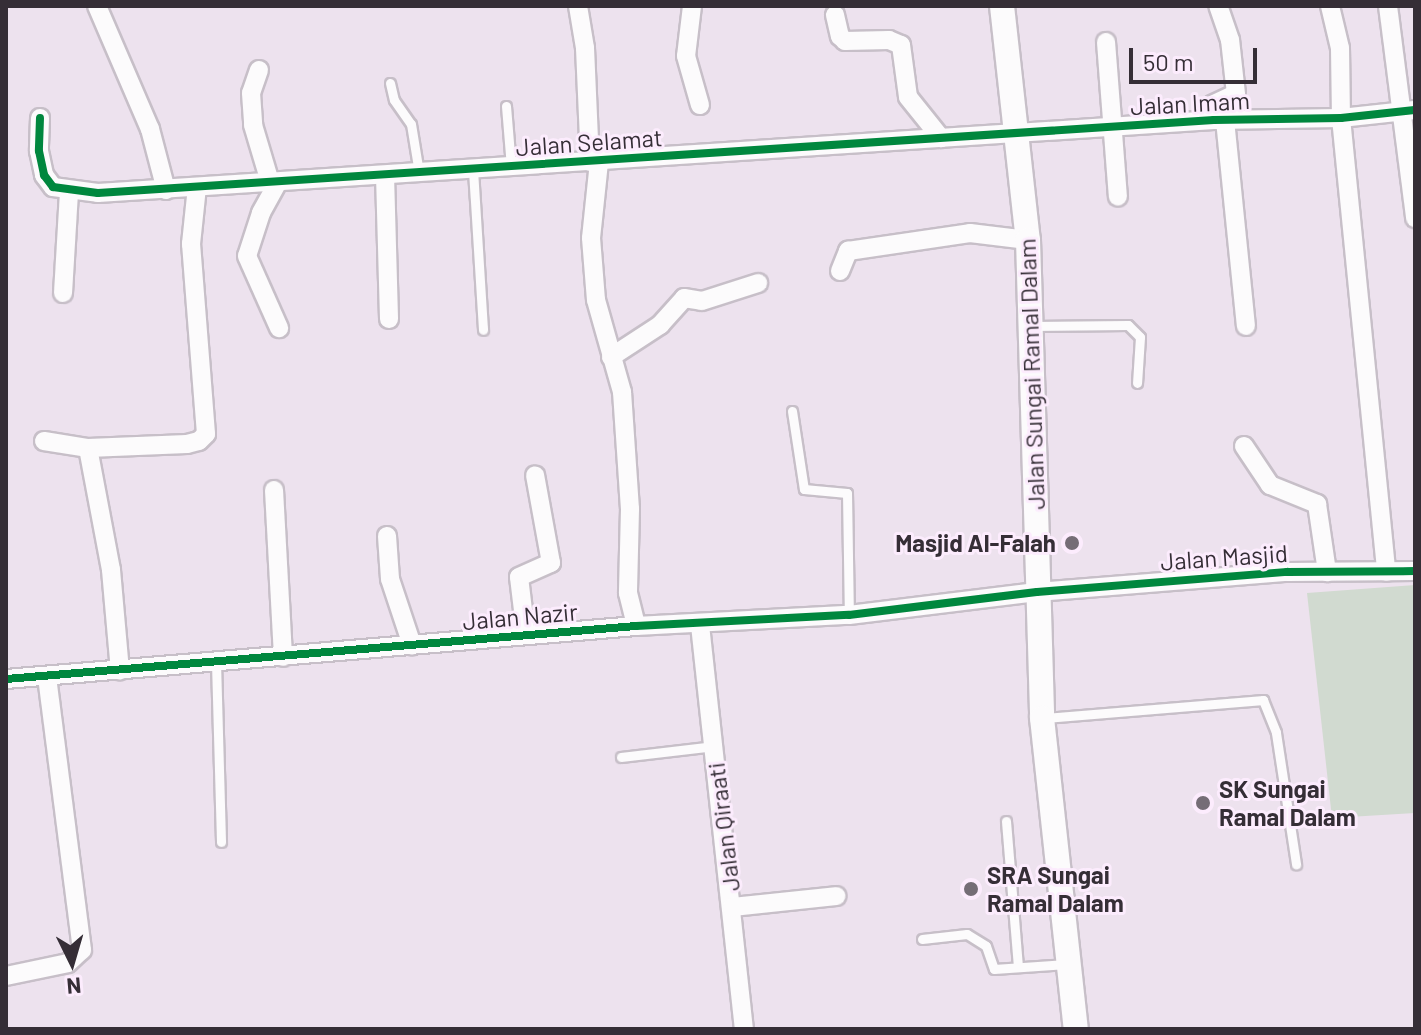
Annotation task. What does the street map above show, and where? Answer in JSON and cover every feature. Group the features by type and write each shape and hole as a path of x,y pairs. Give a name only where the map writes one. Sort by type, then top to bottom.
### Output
{"street":[{"path":"97,6 150,129 166,190"},
{"path":"578,6 585,48 595,162 591,238 596,300 622,392 630,509 628,593 636,626"},
{"path":"692,6 686,56 700,105"},
{"name":"Jalan Sungai Ramal Dalam","path":"1002,6 1028,240 1042,718 1076,1029"},
{"path":"1218,6 1230,40 1236,94 1212,105 1220,120 1246,326"},
{"path":"1330,6 1340,48 1341,118 1386,572"},
{"path":"1388,6 1408,110 1415,218"},
{"path":"835,15 840,36 845,41 889,40 901,45 908,97 941,138"},
{"path":"1106,42 1118,197"},
{"path":"259,70 251,93 253,125 274,182 247,256 279,328"},
{"name":"Jalan Imam","path":"1015,132 1220,120 1341,118 1408,110"},
{"path":"40,118 39,151 44,175 53,187 69,192 63,293"},
{"name":"Jalan Selamat","path":"69,192 166,190 1015,132"},
{"path":"385,175 389,319"},
{"path":"44,441 88,448 187,444 199,441 206,434 191,244 197,187"},
{"path":"840,271 848,251 970,233 1028,240"},
{"path":"611,357 660,325 684,298 702,301 758,283"},
{"path":"1244,446 1270,485 1317,504 1327,572"},
{"path":"88,448 111,570 120,671"},
{"path":"526,635 519,577 551,563 535,475"},
{"path":"274,490 283,657"},
{"path":"387,536 390,579 412,645"},
{"name":"Jalan Masjid","path":"1037,592 1287,572 1415,571"},
{"name":"Jalan Nazir","path":"6,679 636,626 849,615 1037,592"},
{"name":"Jalan Qiraati","path":"700,625 744,1029"},
{"path":"6,976 68,963 82,950 47,677"},
{"path":"732,907 836,896"}],"lane":[{"path":"390,83 394,100 411,124 419,173"},
{"path":"506,106 511,167"},
{"path":"473,170 483,330"},
{"path":"1032,326 1128,325 1140,337 1137,383"},
{"path":"792,411 804,489 847,493 849,615"},
{"path":"216,662 221,842"},
{"path":"1042,718 1263,700 1276,733 1296,864"},
{"path":"621,757 714,746"},
{"path":"1006,821 1018,967"},
{"path":"922,939 967,934 986,946 994,969 1070,963"}],"shaded area":[{"path":"1415,585 1415,813 1332,818 1307,593"}],"cycle path":[{"path":"40,118 39,151 44,175 53,187 98,193 1214,120 1341,118 1415,110"},
{"path":"6,679 636,626 849,615 1037,592 1287,572 1415,571"}],"place":[{"name":"Masjid Al-Falah","path":"1072,543"},
{"name":"SK Sungai Ramal Dalam","path":"1203,803"},
{"name":"SRA Sungai Ramal Dalam","path":"971,889"}]}
